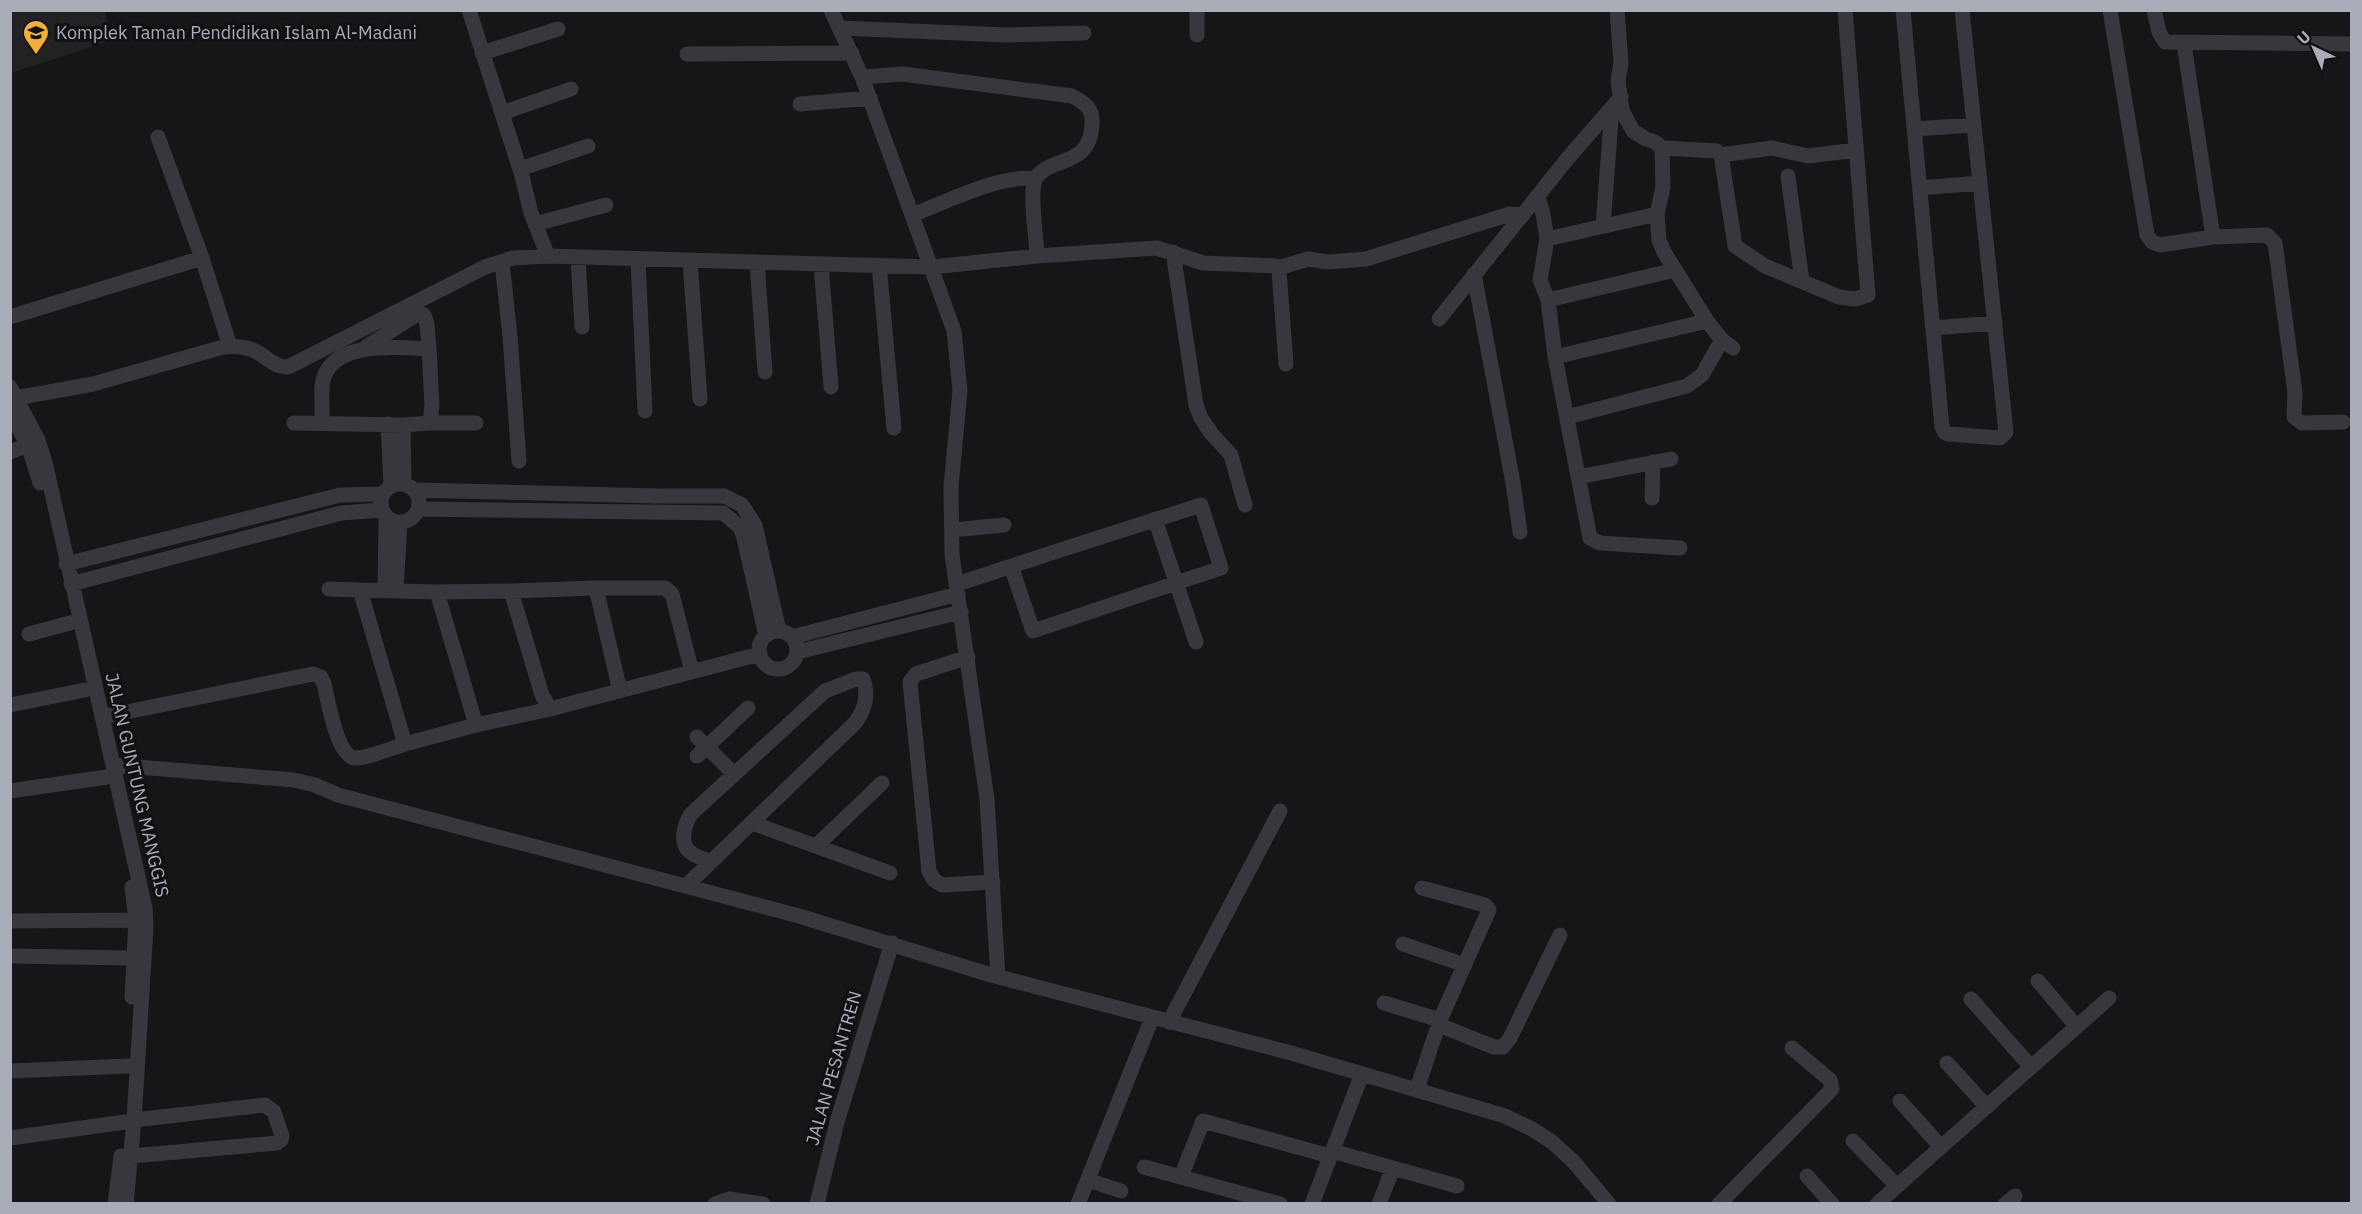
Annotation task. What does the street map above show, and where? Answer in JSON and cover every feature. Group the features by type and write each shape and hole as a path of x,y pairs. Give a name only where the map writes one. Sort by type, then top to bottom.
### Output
{"street":[{"path":"469,10 548,256"},
{"path":"831,10 862,77 954,331 960,391 951,487 952,555 987,799 998,977"},
{"path":"1197,10 1197,35"},
{"path":"1603,226 1618,81 1622,63 1617,10"},
{"path":"1616,103 1633,131 1662,148 1717,151 1721,155 1735,246 1765,266 1839,297 1855,299 1868,295 1845,10"},
{"path":"1903,10 1943,430 1949,434 2000,438 2006,432 1962,10"},
{"path":"2110,10 2147,235 2152,242 2160,245 2213,237 2267,235 2275,243 2295,393 2295,417 2302,423 2343,422"},
{"path":"2154,10 2161,39 2165,42 2352,44"},
{"path":"840,28 1006,35 1084,33"},
{"path":"482,53 558,29"},
{"path":"2184,44 2213,237"},
{"path":"687,54 852,53"},
{"path":"862,77 903,74 1072,96 1090,108 1092,123 1088,143 1078,154 1044,170 1035,179 1032,204 1035,215 1037,256"},
{"path":"502,112 571,89"},
{"path":"800,104 870,98"},
{"path":"1439,319 1568,158 1616,103"},
{"path":"1914,129 1974,125"},
{"path":"158,137 202,258 230,346"},
{"path":"520,169 588,146"},
{"path":"1567,417 1687,386 1702,375 1727,344 1707,321 1659,240 1657,214 1663,187 1662,148"},
{"path":"1721,155 1772,148 1808,156 1856,150"},
{"path":"1788,176 1802,281"},
{"path":"912,214 1007,181 1026,177 1035,179"},
{"path":"1920,188 1980,183"},
{"path":"1538,198 1547,239 1540,280 1548,300 1555,357 1590,538 1600,543 1680,548"},
{"path":"536,224 606,205"},
{"path":"14,393 93,384 230,346 255,351 272,364 288,368 466,276 513,258 548,256 932,267 1037,256 1156,248 1203,263 1273,265 1278,268 1308,259 1328,262 1366,259 1510,214 1523,215"},
{"path":"1547,239 1657,214"},
{"path":"1173,252 1196,405 1211,433 1230,455 1245,505"},
{"path":"10,317 202,258"},
{"path":"578,258 582,327"},
{"path":"638,260 645,411"},
{"path":"690,261 700,399"},
{"path":"502,262 519,461"},
{"path":"757,263 765,372"},
{"path":"821,265 831,387"},
{"path":"879,265 894,428"},
{"path":"1278,268 1286,364"},
{"path":"1548,300 1675,270"},
{"path":"1474,274 1520,532"},
{"path":"322,422 323,379 331,366 344,356 363,349 418,313 423,315 427,324 432,405 430,423"},
{"path":"1555,357 1707,321"},
{"path":"1933,328 1995,323"},
{"path":"363,349 429,349"},
{"name":"JALAN GUNTUNG MANGGIS","path":"14,393 38,440 45,462 102,717 132,887 136,920 129,1066 132,1156 126,1203"},
{"name":"JALAN GUNTUNG MANGGIS","path":"10,414 28,445 36,469 85,690 111,771 147,917 130,1121 115,1203"},
{"path":"294,423 476,423"},
{"path":"390,591 395,424"},
{"path":"10,452 28,445"},
{"path":"1578,477 1671,459"},
{"path":"1652,498 1653,462"},
{"path":"66,564 340,495 394,501 724,496 742,505 755,525 758,568"},
{"path":"72,584 340,513 394,501 419,500 418,509 413,518 394,501"},
{"path":"418,509 723,513 740,527 758,568 779,635 796,644 797,652 792,664 780,669 767,665 760,654 762,641 779,635 862,619 957,589 1011,566 1202,505 1221,568 1033,631 1011,566"},
{"path":"1155,519 1196,642"},
{"path":"952,530 1004,525"},
{"path":"596,588 620,691"},
{"path":"329,589 437,592 665,588 670,590 692,672"},
{"path":"360,590 405,744"},
{"path":"511,591 542,695 550,709"},
{"path":"437,592 476,725"},
{"path":"797,652 961,612"},
{"path":"862,619 867,635"},
{"path":"29,634 70,622"},
{"path":"102,717 313,674 321,677 324,684 340,745 348,756 357,758 476,725 550,709 760,654"},
{"path":"968,657 916,674 910,682 929,872 934,880 942,885 993,882"},
{"path":"686,886 753,823 859,717 863,712 866,699 864,680 856,679 825,691 691,814 686,821 684,835 687,850 711,862"},
{"path":"10,705 85,690"},
{"path":"734,774 700,747 748,708"},
{"path":"10,791 111,771 294,780 315,785 338,795 686,886 892,943 998,977 1291,1053 1505,1116 1552,1142 1573,1161 1609,1203"},
{"path":"816,846 882,783"},
{"path":"1169,1022 1280,811"},
{"path":"753,823 890,873"},
{"path":"1417,1089 1439,1023 1489,910 1485,905 1422,888"},
{"path":"10,921 136,920"},
{"path":"1384,1003 1439,1023 1494,1047 1503,1047 1510,1038 1560,935"},
{"name":"JALAN PESANTREN","path":"817,1203 837,1122 892,943"},
{"path":"1403,944 1465,965"},
{"path":"10,956 133,958"},
{"path":"2038,981 2077,1027"},
{"path":"1877,1203 2109,998"},
{"path":"1971,999 2031,1067"},
{"path":"1078,1203 1152,1018"},
{"path":"1719,1203 1832,1089 1830,1080 1792,1048"},
{"path":"1947,1063 1987,1107"},
{"path":"10,1071 129,1066"},
{"path":"1311,1203 1362,1074"},
{"path":"1900,1101 1941,1147"},
{"path":"10,1138 265,1105 274,1112 282,1136 277,1143 132,1156"},
{"path":"1181,1177 1203,1121 1457,1186"},
{"path":"1853,1141 1898,1186"},
{"path":"1144,1167 1280,1203"},
{"path":"1379,1203 1393,1168"},
{"path":"1807,1176 1832,1203"},
{"path":"1088,1180 1121,1191"},
{"path":"715,1203 729,1199 763,1203"}],"shaded area":[{"name":"Komplek Taman Pendidikan Islam Al-Madani","path":"11,10 105,11 113,40 11,73"}],"place":[{"name":"Komplek Taman Pendidikan Islam Al-Madani","path":"36,56"}]}
